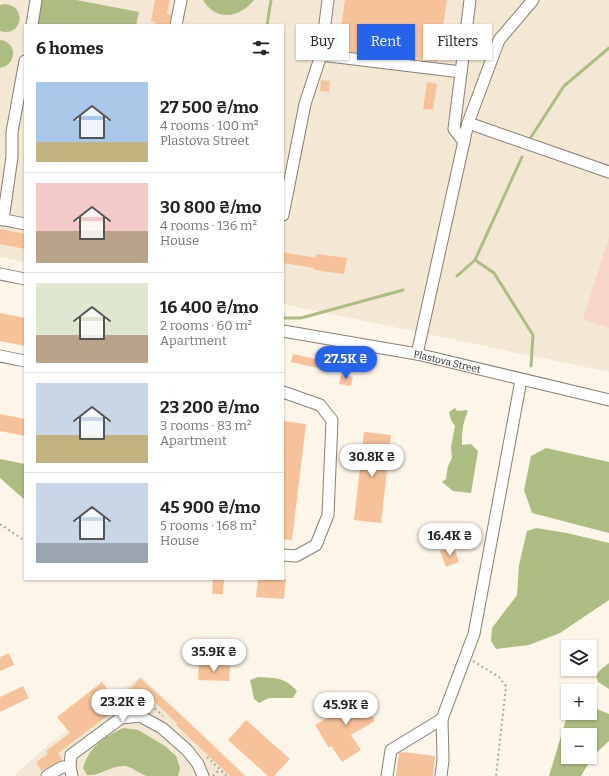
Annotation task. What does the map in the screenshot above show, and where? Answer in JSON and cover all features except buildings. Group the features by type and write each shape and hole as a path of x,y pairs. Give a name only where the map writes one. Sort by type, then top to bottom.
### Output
{"street":[{"path":"32,24 36,0"},
{"path":"176,24 181,0"},
{"path":"325,24 328,0"},
{"path":"464,142 454,129 470,0"},
{"path":"417,354 468,123 499,40 533,0"},
{"path":"349,58 461,72"},
{"path":"284,210 305,104 319,60"},
{"path":"24,66 12,132 12,157 1,219 24,224"},
{"path":"468,123 609,172"},
{"path":"0,274 24,279"},
{"name":"Plastova Street","path":"284,331 417,354 609,400"},
{"path":"0,356 24,361"},
{"path":"441,776 443,760 442,719 474,634 521,380"},
{"path":"284,392 320,405 332,420 328,515 316,545 296,556 284,555"},
{"path":"47,776 62,767 71,772 71,755 121,718 140,716 162,728 187,750 198,764 203,776"},
{"path":"387,776 391,750 442,719"}],"path":[{"path":"0,524 24,540"},
{"path":"465,656 499,677 506,686 496,776"},
{"path":"213,776 220,769"}],"shaded area":[{"path":"0,0 609,0 609,372 284,304 284,24 24,24 24,262 0,257"},
{"path":"39,0 76,0 139,12 136,24 34,24"},
{"path":"203,0 254,0 242,11 228,15 214,12"},
{"path":"5,4 12,6 17,10 19,15 17,26 13,30 7,32 0,31 0,5"},
{"path":"0,40 10,45 13,54 10,63 0,68"},
{"path":"609,237 609,328 583,319"},
{"path":"455,408 457,411 467,410 463,428 462,445 471,444 478,451 471,493 453,491 442,482 446,479 448,466 452,458 451,447 455,426 451,420 449,412"},
{"path":"546,448 609,462 609,533 532,513 524,490 531,456"},
{"path":"0,459 24,464 24,499 0,478"},
{"path":"536,528 567,533 609,543 609,600 560,633 529,645 496,649 491,641 492,628 517,595 519,565 527,531"},
{"path":"609,663 609,689 598,682 596,676 600,670"},
{"path":"141,676 247,776 14,776 43,749"},
{"path":"258,677 279,679 288,683 297,691 293,698 269,698 259,703 254,699 250,680"},
{"path":"597,709 609,714 609,741 597,752 597,728 563,728 566,720 597,720"},
{"path":"123,728 138,730 165,746 176,756 180,768 178,776 147,776 125,766 115,767 97,774 87,775 83,768 93,748 110,735"},
{"path":"561,736 561,764 588,764 581,776 549,776"}],"waterway":[{"path":"267,24 271,0"},
{"path":"531,137 564,86 609,48"},
{"path":"457,276 475,260 522,157"},
{"path":"475,260 494,273 533,335 531,366"},
{"path":"284,318 301,318 403,290"}]}
